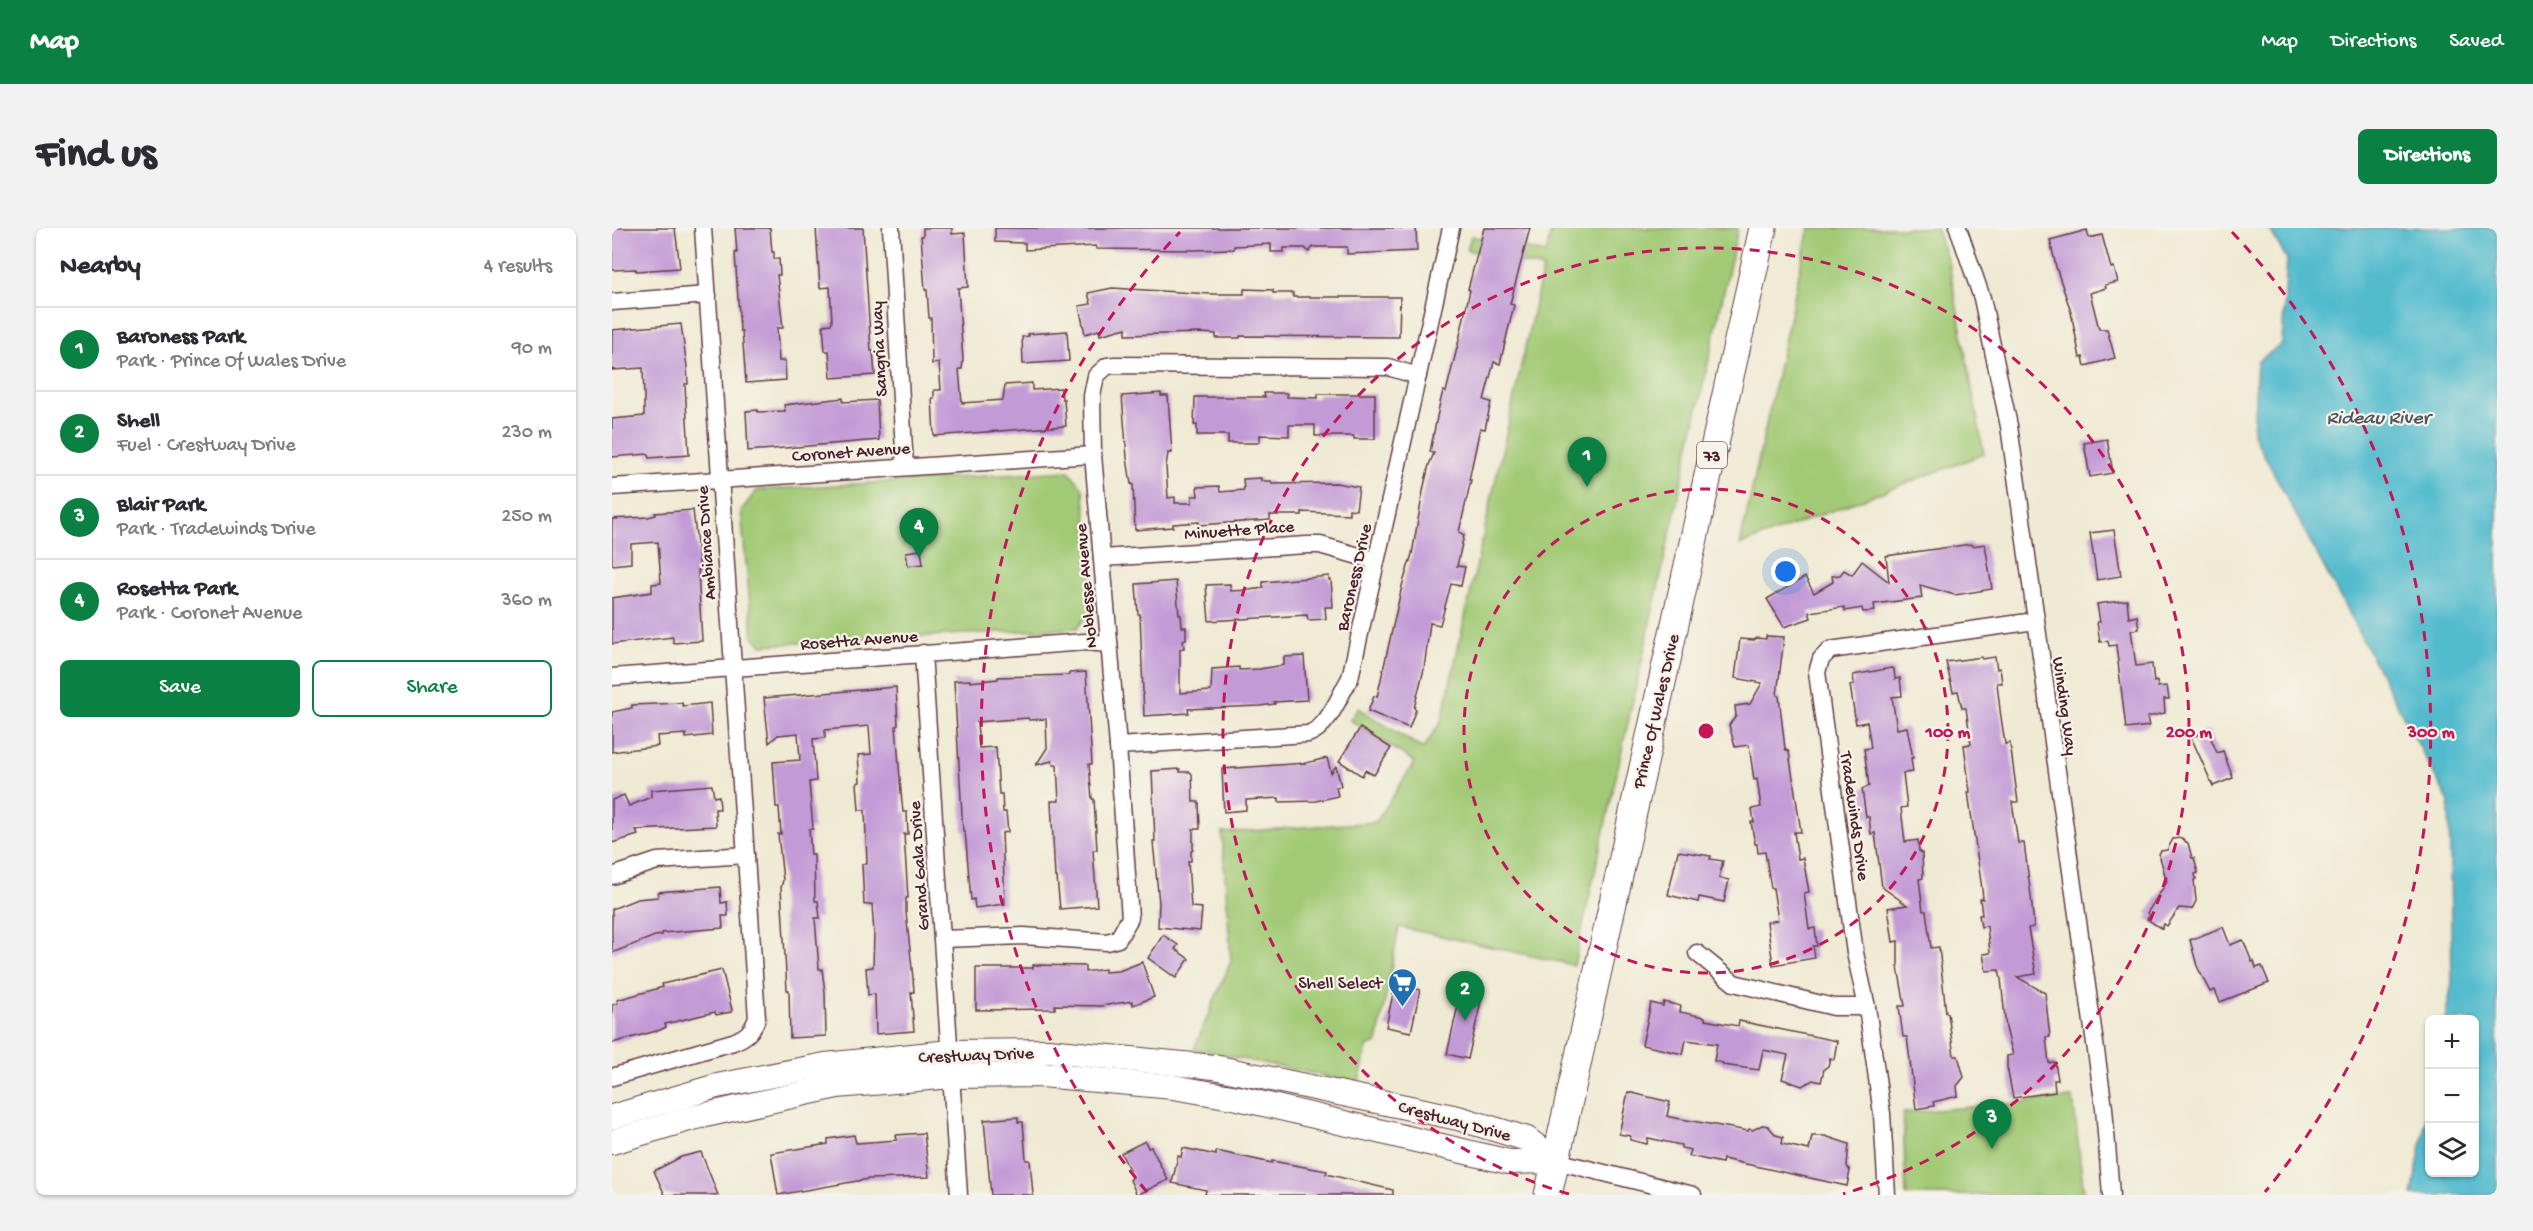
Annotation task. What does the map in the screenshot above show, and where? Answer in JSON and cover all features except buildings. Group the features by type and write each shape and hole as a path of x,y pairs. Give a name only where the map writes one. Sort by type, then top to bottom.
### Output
{"main road":[{"name":"Prince Of Wales Drive","path":"1548,1195 1763,228"}],"street":[{"name":"Ambiance Drive","path":"612,1077 733,1042 746,1036 754,1028 757,1018 735,667 703,228"},
{"name":"Sangria Way","path":"891,228 905,467"},
{"name":"Baroness Drive","path":"1118,746 1308,734 1315,732 1324,723 1350,678 1451,228"},
{"name":"Winding Way","path":"1958,228 1982,298 2009,426 2104,1108 2111,1195"},
{"path":"612,302 708,295"},
{"name":"Noblesse Avenue","path":"942,939 1024,936 1107,942 1118,939 1130,918 1110,644 1093,455 1092,396 1096,376 1107,366 1388,367 1418,376"},
{"name":"Coronet Avenue","path":"612,488 1093,455"},
{"name":"Minuette Place","path":"1102,558 1307,544 1376,561"},
{"name":"Tradewinds Drive","path":"1887,1195 1882,1114 1867,1008 1855,953 1817,672 1821,658 1830,650 2035,621"},
{"name":"Rosetta Avenue","path":"612,677 1085,642 1110,644"},
{"name":"Grand Gala Drive","path":"922,653 959,1195"},
{"path":"612,876 657,861 746,855"},
{"path":"1697,953 1734,983 1834,1007 1867,1008"},
{"name":"Crestway Drive","path":"612,1117 717,1086 825,1065 950,1052 1048,1051 1214,1067 1458,1118 1527,1140 1556,1161"},
{"name":"Crestway Drive","path":"612,1142 692,1118 837,1086 952,1076 1042,1075 1173,1087 1238,1098 1509,1162 1556,1161"},
{"path":"1556,1161 1693,1195"}],"green space":[{"path":"1552,228 1738,228 1574,965 1399,927 1377,1043 1367,1047 1359,1083 1194,1049 1231,961 1222,833 1376,822 1415,762 1350,720 1358,708 1423,749 1442,720 1543,268 1467,250 1471,236 1546,253"},
{"path":"1809,228 1936,228 1949,264 1984,454 1740,545"},
{"path":"1069,471 1083,488 1096,605 1077,628 762,645 753,637 741,511 757,490"},
{"path":"2073,1098 2084,1195 1906,1195 1903,1113"}],"water":[{"name":"Rideau River","path":"2269,228 2497,228 2497,1195 2412,1195 2425,1124 2425,1177 2479,1177 2479,1015 2446,1015 2452,983 2449,802 2253,434 2257,362 2282,344 2287,259"}],"place":[{"name":"Baroness Park","path":"1587,487"},
{"name":"Rosetta Park","path":"919,558"},
{"name":"Shell Select","path":"1403,1008"},
{"name":"Shell","path":"1465,1021"},
{"name":"Blair Park","path":"1992,1149"}]}
